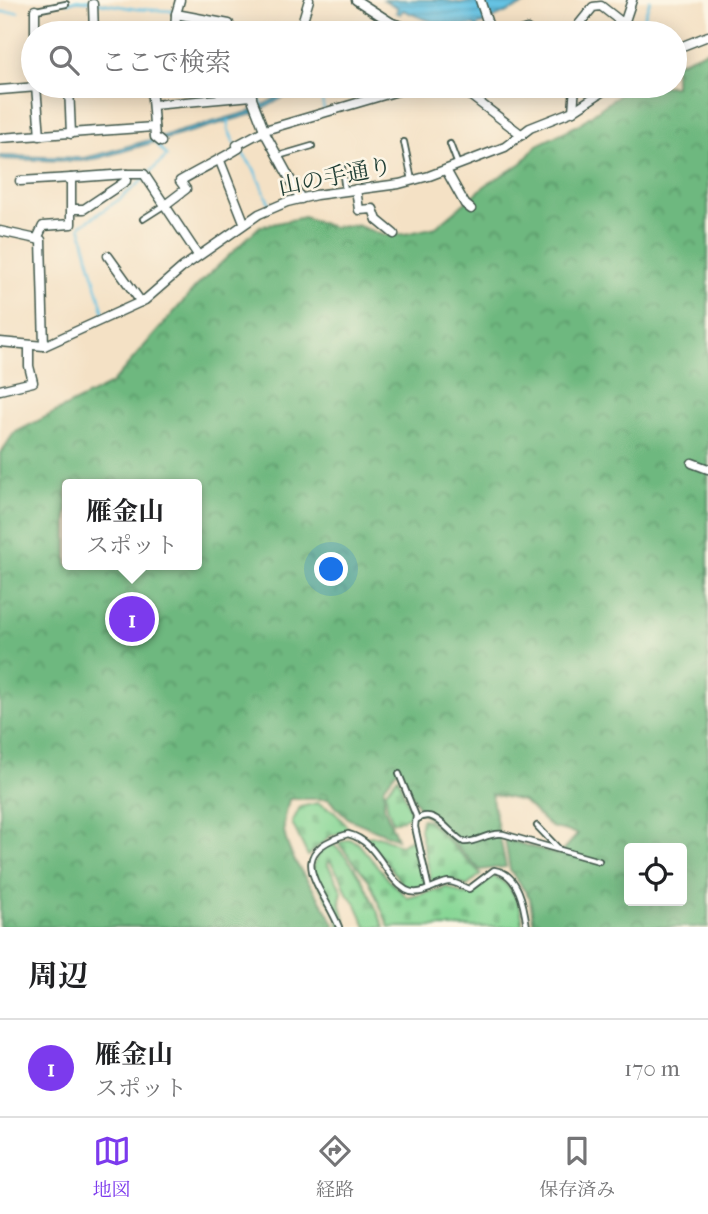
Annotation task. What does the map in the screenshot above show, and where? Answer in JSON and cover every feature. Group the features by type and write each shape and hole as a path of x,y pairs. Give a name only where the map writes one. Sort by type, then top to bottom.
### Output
{"street":[{"path":"176,21 180,0"},
{"path":"303,21 309,0"},
{"path":"356,0 389,21"},
{"path":"480,0 487,21"},
{"path":"625,21 632,0"},
{"path":"93,4 94,21"},
{"path":"582,21 593,7 601,6 620,21"},
{"path":"35,10 35,21"},
{"path":"176,14 213,21"},
{"path":"687,45 708,36"},
{"path":"0,90 21,88"},
{"path":"37,98 40,136"},
{"path":"70,98 71,134"},
{"path":"0,138 71,134 157,135 152,98"},
{"path":"153,105 230,98"},
{"path":"253,98 264,131 301,199"},
{"path":"165,205 186,189 180,181 219,161 239,148 237,145 264,131 375,98"},
{"path":"474,98 522,135"},
{"path":"573,111 574,98"},
{"name":"山の手通り","path":"0,342 44,346 141,302 198,255 259,214 301,199 399,184 446,170 505,147 530,128 573,111 593,98"},
{"path":"219,161 244,222"},
{"path":"446,170 465,204 471,209"},
{"path":"71,209 84,209 126,181 126,174"},
{"path":"20,181 144,174 198,255"},
{"path":"37,239 43,226 71,224 71,178"},
{"path":"356,189 359,210 373,209 377,220 394,234"},
{"path":"0,231 41,240 44,255 44,346"},
{"path":"108,256 141,302"},
{"path":"0,390 33,382 29,366 29,346"},
{"path":"692,463 708,469"}],"lane":[{"path":"35,10 66,4"},
{"path":"404,142 412,180"},
{"path":"450,144 458,165"},
{"path":"278,156 312,146"},
{"path":"342,167 345,191"},
{"path":"144,219 165,205"},
{"path":"399,774 416,820 415,827 429,888"},
{"path":"416,820 422,816 431,816 464,842 495,833 600,861"},
{"path":"537,826 559,850"},
{"path":"339,927 332,909 314,881 310,868 312,857 318,849 348,834 362,841 381,859 403,888 410,892 419,893 447,882 468,889 494,870 499,871 513,882 523,906 527,927"}],"green space":[{"path":"708,50 708,927 534,927 530,898 510,870 505,839 559,855 578,834 551,827 523,801 491,794 506,867 480,870 419,808 398,769 384,787 384,807 397,839 349,819 328,799 289,799 284,827 287,844 299,869 335,927 0,927 0,454 14,433 111,384 196,287 259,227 304,217 332,227 356,225 383,235 405,234 436,227 486,185 522,163 537,145 578,125 615,98 687,98 687,59"},
{"path":"398,777 412,816 393,822 387,806 386,791"},
{"path":"317,803 334,811 350,830 330,836 308,856 292,823 300,807"},
{"path":"422,819 427,820 481,874 467,886 447,878 432,883 420,830"},
{"path":"378,836 400,845 414,838 426,885 416,888 404,886 384,859 362,837"},
{"path":"350,839 358,843 408,898 447,887 465,895 475,891 493,876 499,879 515,897 521,912 522,927 389,927 369,880 338,843"},
{"path":"331,843 356,870 384,927 366,927 355,902 348,895 330,861 327,863 342,891 340,901 347,927 340,927 314,873 314,863 319,853"}],"water":[{"path":"384,0 441,0 460,3 481,0 534,0 487,21 432,21 403,10 400,14 396,12 398,8"},
{"path":"276,98 282,98 256,113 99,158 80,161 0,159 0,156 84,158 255,110"}],"waterway":[{"path":"67,3 77,0 90,1"},
{"path":"643,21 650,0"},
{"path":"95,2 136,9 173,11"},
{"path":"0,12 18,12"},
{"path":"258,98 262,104"},
{"path":"322,98 324,110"},
{"path":"580,102 586,98"},
{"path":"229,120 228,129 235,145"},
{"path":"148,174 167,156 155,142"},
{"path":"240,150 254,169 270,205"},
{"path":"104,314 80,226 144,179"}],"place":[{"name":"雁金山","path":"132,619"}]}
